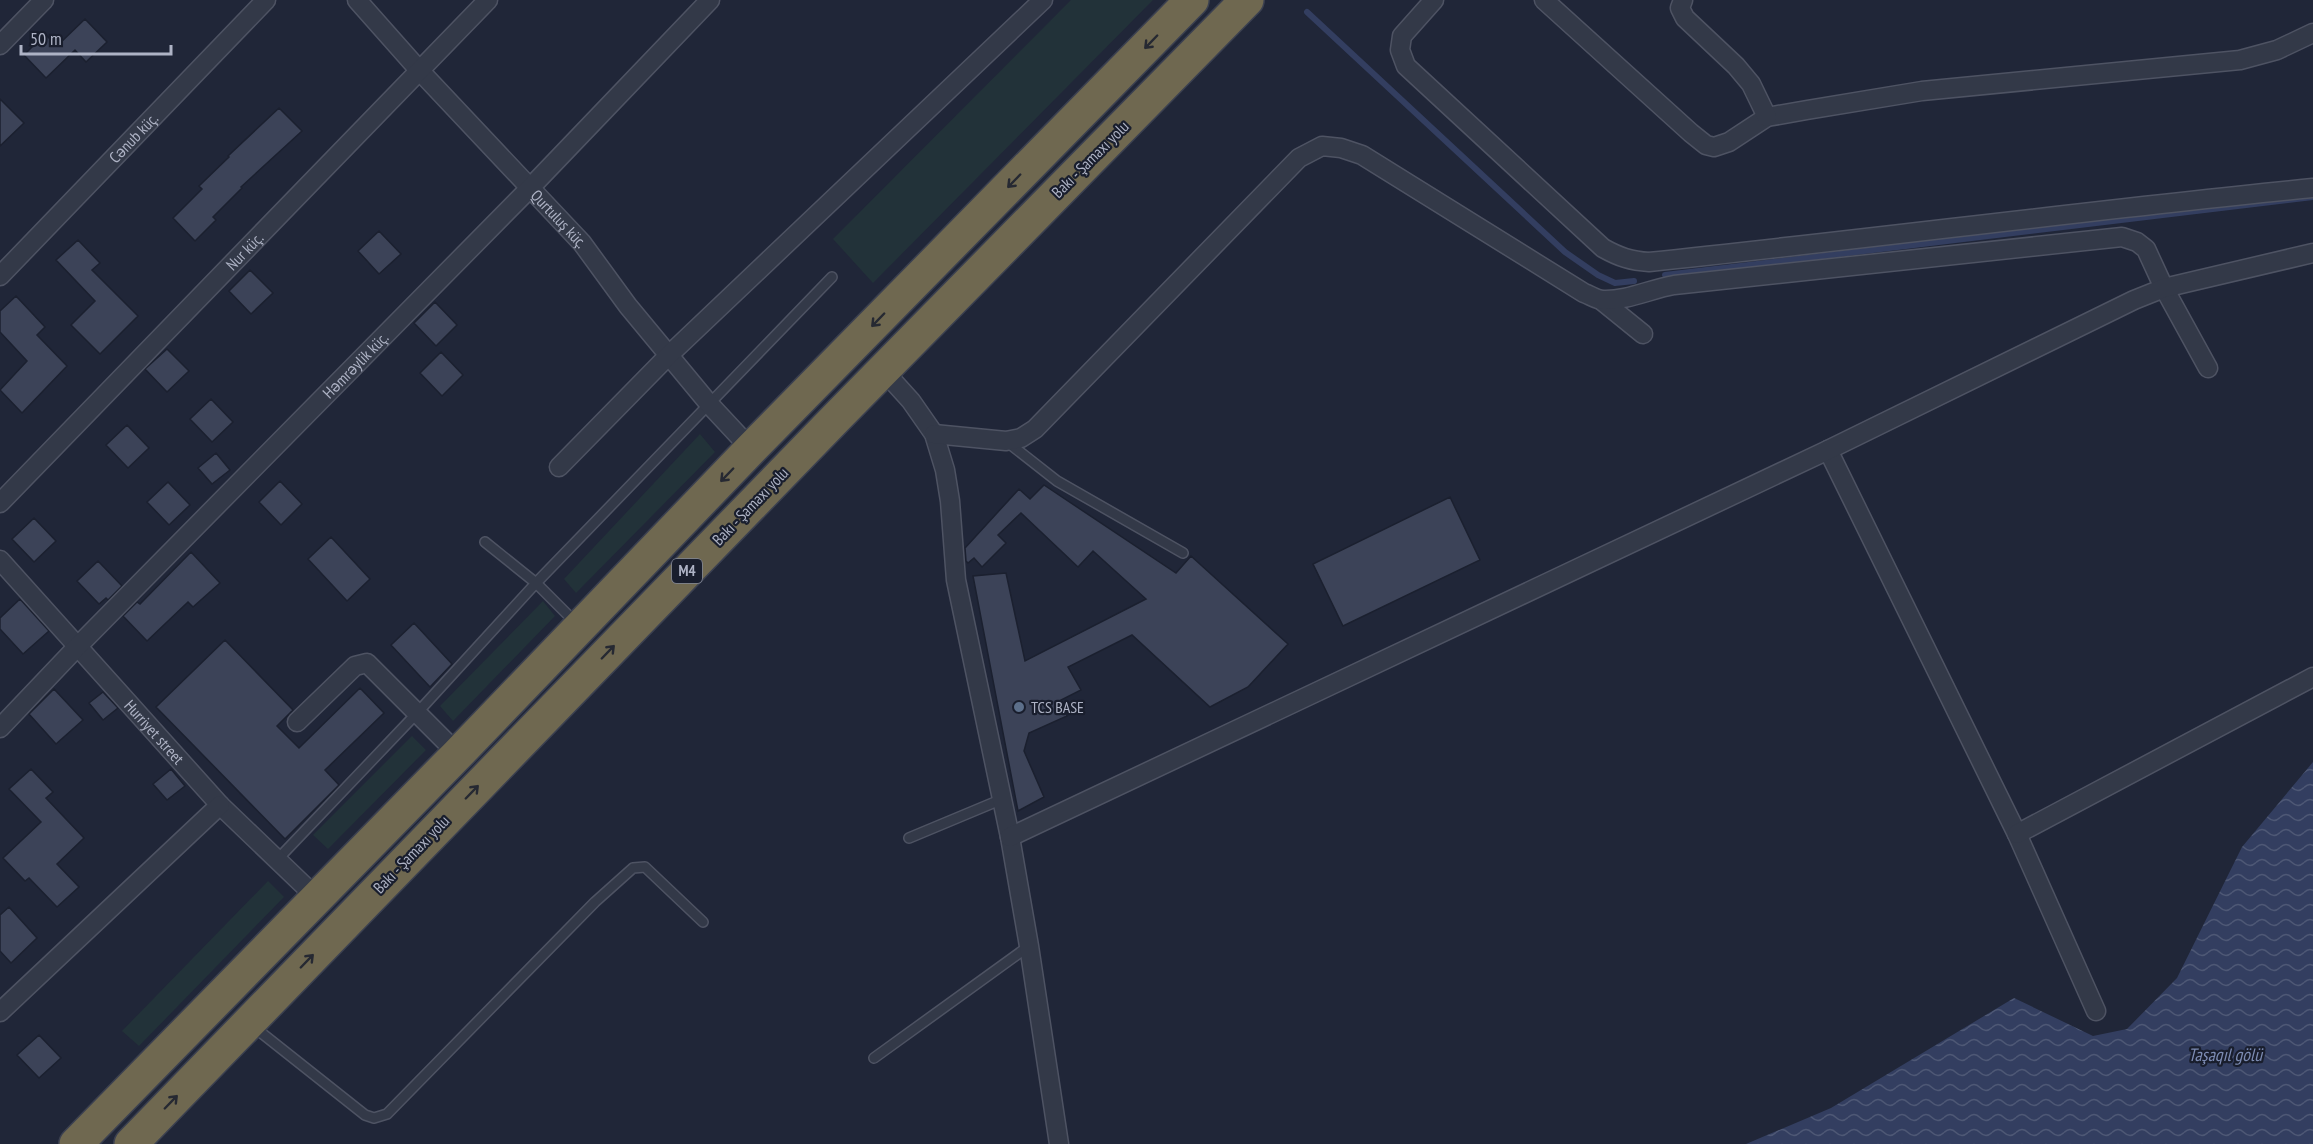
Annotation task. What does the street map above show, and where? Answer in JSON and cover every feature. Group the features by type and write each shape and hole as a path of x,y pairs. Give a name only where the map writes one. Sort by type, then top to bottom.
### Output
{"highway":[{"name":"M4","path":"76,1144 458,754 751,449 1192,0"},
{"name":"Bakı - Şamaxı yolu","path":"131,1144 247,1022 883,370 1247,0"}],"street":[{"path":"0,45 44,0"},
{"name":"Cənub küç.","path":"0,276 266,0"},
{"name":"Qurtuluş küç.","path":"357,0 419,70 582,243 628,306 710,405 751,449"},
{"name":"Nur küç.","path":"0,503 488,0"},
{"name":"Həmrəylik küç.","path":"0,728 78,646 530,189 710,0"},
{"path":"559,467 669,355 1043,0"},
{"path":"1434,0 1402,36 1400,50 1406,66 1603,248 1632,261 1649,262 1868,239 2082,211 2313,188"},
{"path":"1544,0 1706,145 1714,147 1729,142 1767,117 1922,91 2240,60 2277,50 2313,33"},
{"path":"1683,0 1680,8 1685,18 1736,66 1751,84 1767,117"},
{"path":"934,434 1006,441 1021,438 1035,429 1299,158 1322,146 1341,148 1362,155 1584,293 1600,300 1643,334"},
{"path":"1600,300 1623,297 1653,288 2122,237 2137,242 2146,249 2164,288 2208,368"},
{"path":"1010,837 1828,450 2164,288 2313,253"},
{"path":"1649,262 1653,288"},
{"path":"883,370 911,401 934,434 945,470 950,501 956,580 1000,800 1010,837 1059,1144"},
{"path":"1828,450 2017,834 2096,1011"},
{"name":"Hurriyet street","path":"0,560 220,806 316,897"},
{"path":"297,723 355,666 367,663 458,754"},
{"path":"2017,834 2313,677"},
{"path":"0,1012 220,806"}],"lane":[{"path":"276,861 418,712 536,583 832,277"},
{"path":"1006,441 1057,480 1183,553"},
{"path":"485,542 536,583 579,627"},
{"path":"909,838 1000,800"},
{"path":"247,1022 365,1115 374,1118 387,1114 595,902 633,868 645,867 703,922"},
{"path":"874,1058 1029,946"}],"shaded area":[{"path":"1071,0 1153,0 873,283 833,239"},
{"path":"700,434 715,452 576,593 564,579"},
{"path":"543,601 555,616 453,721 440,706"},
{"path":"412,736 426,750 328,849 313,835"},
{"path":"268,881 284,897 139,1046 122,1031"}],"water":[{"name":"Taşaqıl gölü","path":"2313,762 2313,1144 1746,1144 1831,1108 2014,998 2093,1036 2127,1029 2177,978 2242,847"}],"building":[{"path":"85,19 107,42 86,62 75,50 46,78 24,55 45,34 57,46"},
{"path":"0,99 24,123 0,146"},
{"path":"279,108 302,131 241,187 213,217 216,220 195,241 173,218 202,189 199,186"},
{"path":"379,231 401,254 379,274 358,251"},
{"path":"78,240 100,263 92,270 138,316 100,354 71,325 95,301 56,260"},
{"path":"250,270 273,293 251,314 229,291"},
{"path":"16,296 45,327 37,335 67,366 22,413 0,390 27,361 0,332 0,311"},
{"path":"435,302 457,325 436,346 414,323"},
{"path":"167,349 189,371 167,392 145,369"},
{"path":"441,352 463,375 442,396 420,373"},
{"path":"211,399 233,422 212,442 190,419"},
{"path":"127,425 149,448 128,468 106,445"},
{"path":"216,453 230,470 212,484 198,468"},
{"path":"280,481 302,504 281,525 259,502"},
{"path":"168,482 190,505 169,525 147,502"},
{"path":"1044,485 1176,573 1191,556 1288,644 1248,687 1210,707 1132,635 1068,667 1081,690 1059,701 1067,716 1029,733 1024,751 1044,797 1018,811 973,576 1006,573 1025,661 1146,599 1093,551 1078,567 1021,513 998,535 1006,543 982,567 974,558 968,563 966,561 965,548 1019,489 1030,499"},
{"path":"1450,497 1480,560 1343,626 1313,564"},
{"path":"34,518 56,541 34,562 12,539"},
{"path":"331,537 370,579 347,601 308,559"},
{"path":"191,552 220,583 193,607 188,602 147,641 123,616 137,602 140,604"},
{"path":"98,561 122,586 108,600 106,598 99,604 77,581"},
{"path":"20,599 49,631 23,654 0,629 0,618"},
{"path":"414,623 452,664 430,687 391,645"},
{"path":"225,640 293,710 277,726 299,748 360,688 384,713 325,770 339,785 285,839 156,707"},
{"path":"54,689 83,720 56,744 29,714"},
{"path":"103,692 118,708 103,720 89,703"},
{"path":"31,769 53,792 46,798 84,838 57,864 79,887 57,907 29,878 25,881 3,858 41,822 9,789"},
{"path":"171,769 185,786 167,800 153,784"},
{"path":"9,907 37,938 11,963 0,951 0,915"},
{"path":"39,1035 61,1058 39,1078 17,1055"}],"waterway":[{"path":"1307,12 1565,252 1598,275 1615,283 1634,281"},
{"path":"1665,275 2313,197"}],"place":[{"name":"TCS BASE","path":"1019,707"}]}
